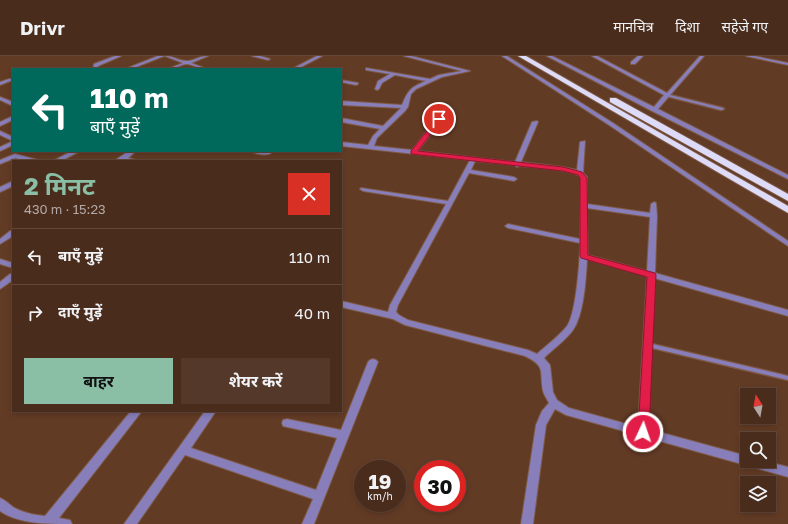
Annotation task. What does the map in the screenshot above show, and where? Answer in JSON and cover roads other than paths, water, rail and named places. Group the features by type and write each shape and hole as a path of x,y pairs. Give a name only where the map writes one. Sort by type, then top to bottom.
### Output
{"highway":[{"path":"521,56 788,210"},
{"path":"535,56 788,198"}],"street":[{"path":"95,68 96,65 119,56"},
{"path":"130,68 162,56"},
{"path":"167,56 202,68"},
{"path":"173,68 206,56"},
{"path":"254,56 268,59"},
{"path":"296,68 320,56"},
{"path":"370,148 373,141 384,128 405,107 411,91 430,80 468,71 406,56"},
{"path":"504,56 611,124 788,244"},
{"path":"549,56 788,177"},
{"path":"594,56 667,95"},
{"path":"633,63 642,56"},
{"path":"654,110 702,56"},
{"path":"748,56 761,57 788,64"},
{"path":"368,68 430,80"},
{"path":"377,89 380,82 394,74"},
{"path":"0,84 11,80"},
{"path":"342,81 356,84"},
{"path":"2,99 12,97"},
{"path":"2,99 12,104"},
{"path":"342,103 405,107"},
{"path":"0,124 12,118"},
{"path":"414,152 439,119"},
{"path":"342,120 384,128"},
{"path":"517,165 535,122"},
{"path":"1,134 12,140"},
{"path":"580,173 583,142"},
{"path":"0,149 12,143"},
{"path":"342,144 563,169 580,173 584,178 584,256 581,285 574,321 570,329 538,358"},
{"path":"58,160 75,152"},
{"path":"119,160 131,152"},
{"path":"261,152 268,153"},
{"path":"0,162 15,156 32,160"},
{"path":"396,317 392,312 394,305 473,160"},
{"path":"467,171 514,180"},
{"path":"0,190 12,184"},
{"path":"363,189 450,203"},
{"path":"643,432 652,275 654,204"},
{"path":"584,205 654,216"},
{"path":"508,226 584,242"},
{"path":"0,242 12,234"},
{"path":"584,256 788,313"},
{"path":"0,261 12,266"},
{"path":"0,286 12,277"},
{"path":"342,304 396,317 405,322 528,353 538,358 544,365 548,392 554,404 566,411 740,459"},
{"path":"308,524 373,362"},
{"path":"527,524 541,425 546,414 554,404"},
{"path":"48,522 136,412"},
{"path":"130,524 210,412"},
{"path":"287,423 344,434"},
{"path":"183,450 320,496"},
{"path":"773,468 788,472"},
{"path":"0,502 5,509 14,515 28,519 66,524"}],"lane":[{"path":"667,95 722,109"},
{"path":"648,345 788,378"}]}
